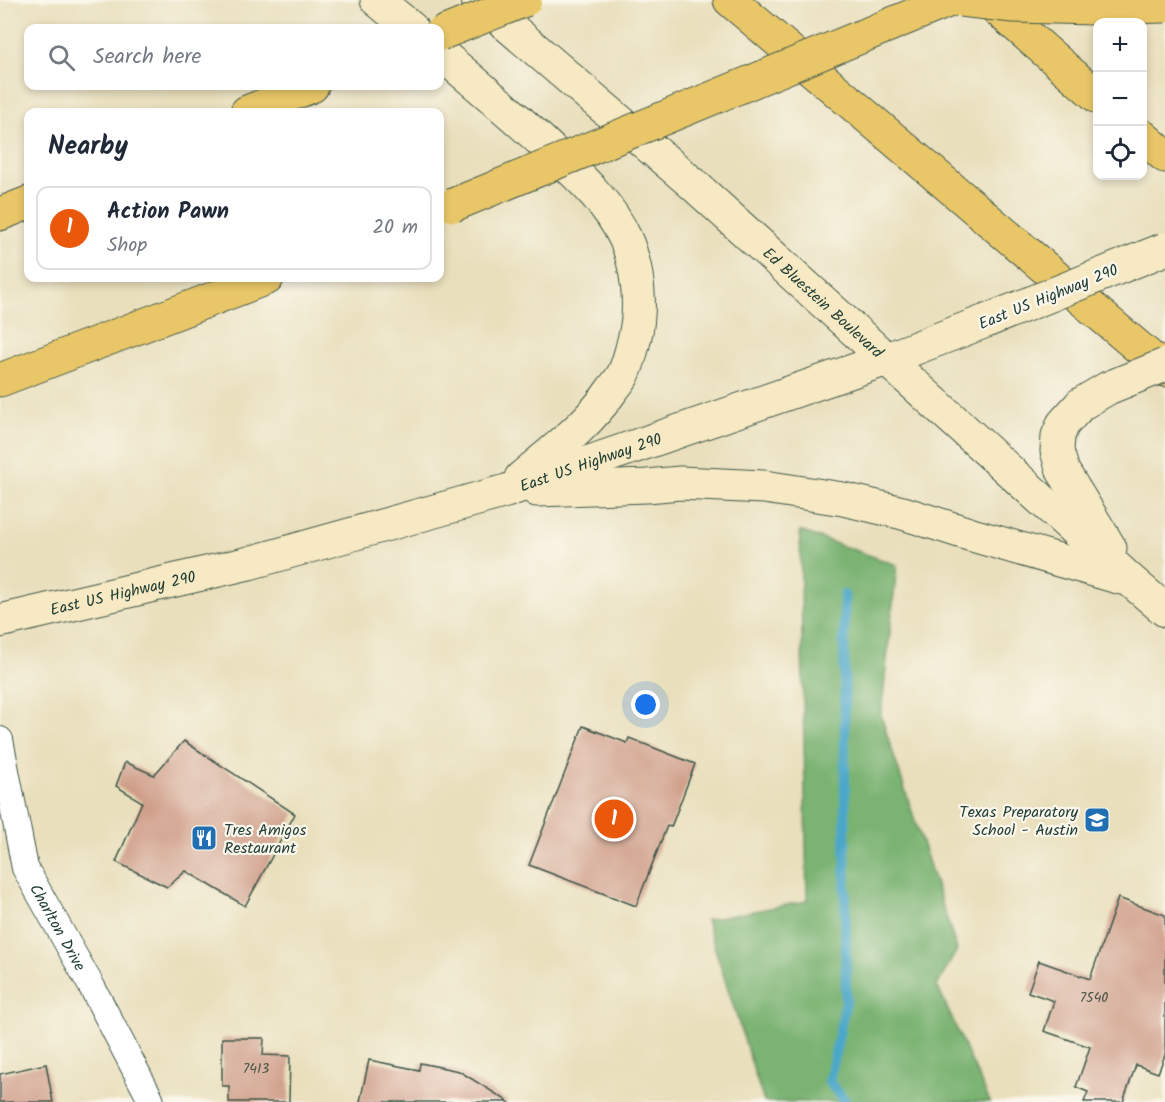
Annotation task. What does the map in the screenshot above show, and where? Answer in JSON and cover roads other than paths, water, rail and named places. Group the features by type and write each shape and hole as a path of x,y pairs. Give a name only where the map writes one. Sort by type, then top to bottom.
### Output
{"highway":[{"path":"444,32 525,0"},
{"path":"730,0 1165,370"},
{"path":"446,208 950,0"},
{"path":"961,0 1013,6 1095,8 1165,6"},
{"path":"987,0 1093,93"},
{"path":"257,108 302,90"},
{"path":"1147,140 1165,156"},
{"path":"0,214 24,205"},
{"path":"0,380 257,282"}],"main road":[{"path":"377,0 406,24"},
{"name":"Ed Bluestein Boulevard","path":"478,0 693,184 1165,610"},
{"path":"444,56 527,127 595,191 626,239 635,271 639,307 637,328 632,352 623,375 605,401 581,428 506,490"},
{"name":"East US Highway 290","path":"0,621 249,562 506,490 887,359 1165,249"},
{"path":"1130,580 1063,471 1057,451 1058,436 1063,424 1081,404 1108,388 1165,365"},
{"path":"506,490 680,483 765,487 843,499 903,513 972,536 1130,580"}],"street":[{"name":"Charlton Drive","path":"0,740 25,868 92,987 151,1102"}],"waterway":[{"path":"844,595 846,1001 829,1082 846,1102"}],"place":[{"name":"Action Pawn","path":"614,819"},
{"name":"Texas Preparatory School - Austin","path":"1097,820"},
{"name":"Tres Amigos Restaurant","path":"204,838"}]}
